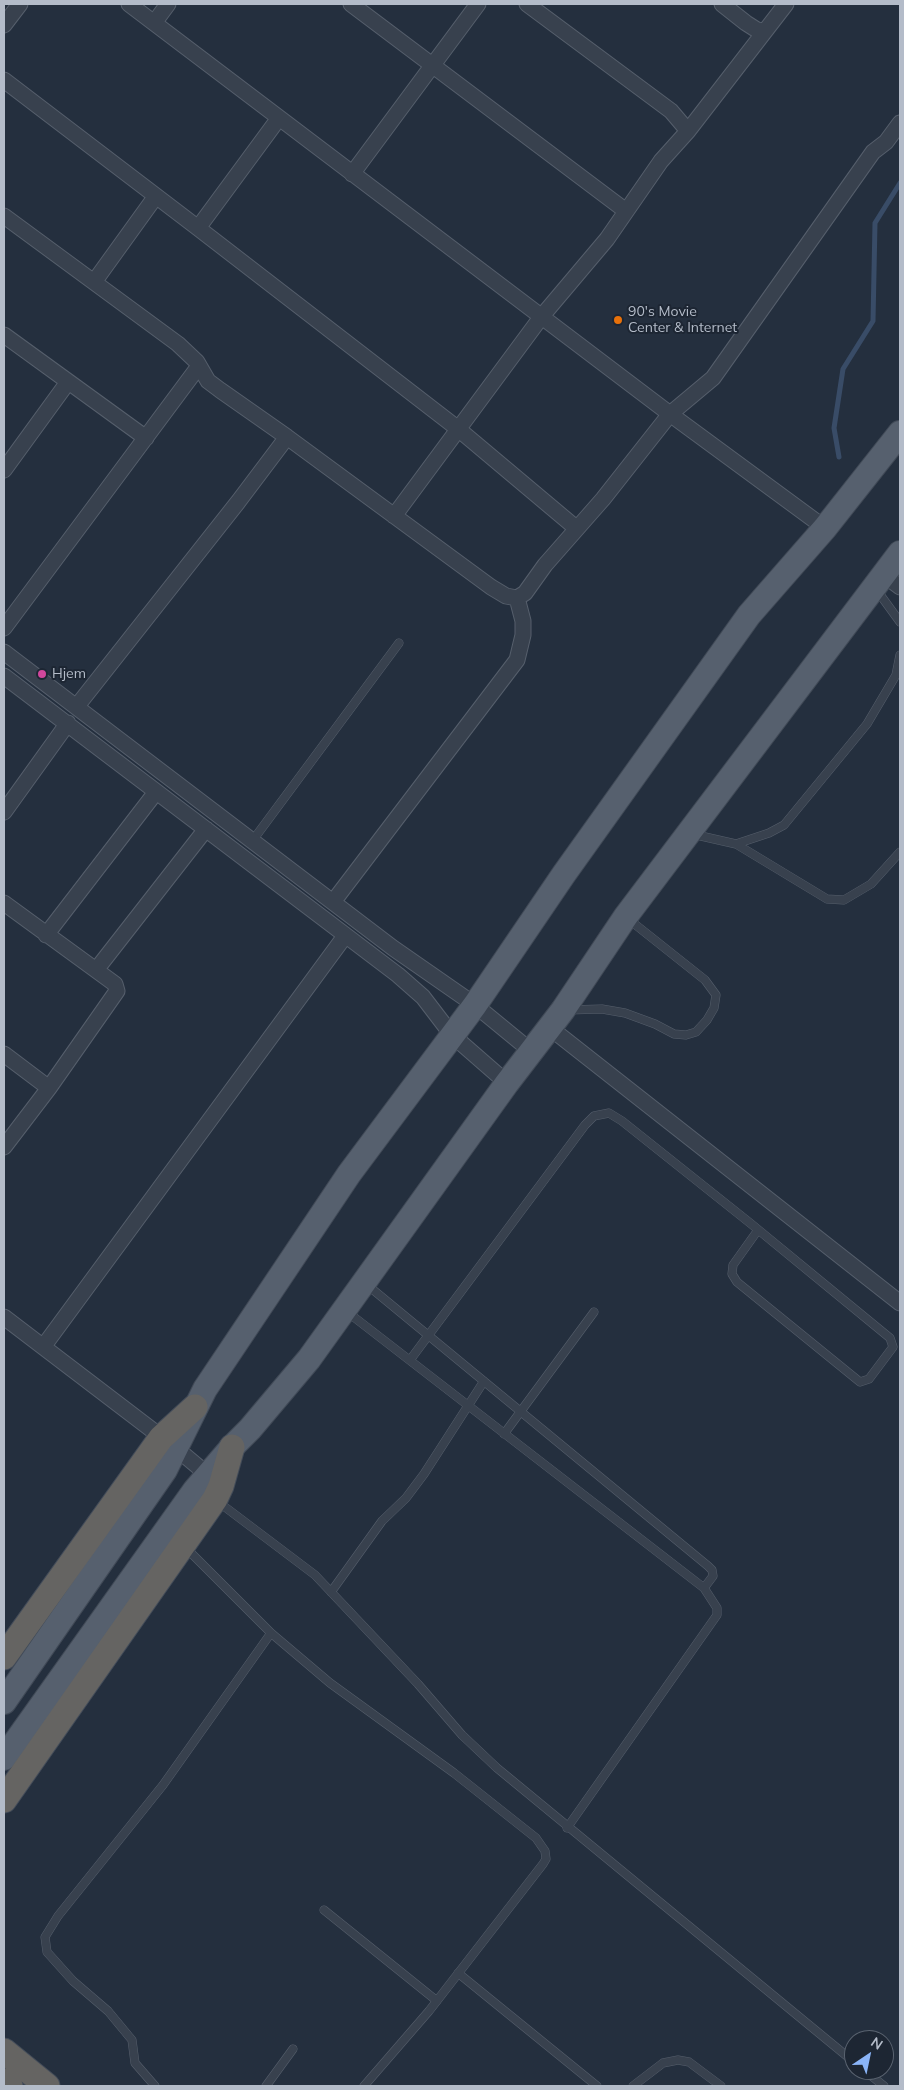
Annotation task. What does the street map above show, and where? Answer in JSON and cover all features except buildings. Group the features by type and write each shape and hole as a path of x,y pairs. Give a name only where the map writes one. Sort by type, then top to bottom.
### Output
{"highway":[{"path":"4,1657 195,1407"},
{"path":"4,1800 183,1545 215,1486 232,1447"},
{"path":"4,2051 47,2086"},
{"path":"4,2081 10,2086"}],"main road":[{"path":"195,1407 205,1389 349,1174 475,1005 564,874 749,615 826,528 900,433"},
{"path":"232,1447 293,1379 345,1310 507,1083 556,1019 626,916 886,583 900,553"},
{"path":"4,1702 165,1470 169,1443"},
{"path":"4,1758 195,1490 215,1486"}],"street":[{"path":"4,25 20,4"},
{"path":"129,4 670,414 826,528"},
{"path":"154,23 168,4"},
{"path":"351,4 626,211"},
{"path":"352,174 478,4"},
{"path":"527,4 671,111 688,131"},
{"path":"722,4 746,23 758,30 764,31"},
{"path":"394,516 457,428 542,316 607,239 661,161 688,131 786,4"},
{"path":"4,80 457,428 576,528"},
{"path":"198,228 279,118"},
{"path":"4,216 178,344 191,355 208,381 491,587 506,596 517,598 525,593 545,564 603,500 670,414 713,378 873,152 886,142 900,123"},
{"path":"94,282 156,196"},
{"path":"4,335 146,438"},
{"path":"4,628 199,366"},
{"path":"4,470 68,382"},
{"path":"77,706 287,437"},
{"path":"333,902 517,660 523,635 523,621 517,598"},
{"path":"4,652 393,948 475,1005 531,1051"},
{"path":"4,676 398,975 423,997 452,1035 507,1083"},
{"path":"4,812 68,723"},
{"path":"46,935 156,792"},
{"path":"96,970 206,829"},
{"path":"4,902 46,935 115,984 117,991 4,1148"},
{"path":"43,1347 345,936"},
{"path":"556,1019 900,1303"},
{"path":"4,1054 49,1088"},
{"path":"4,1317 169,1443 215,1486"}],"lane":[{"path":"886,583 900,622"},
{"path":"253,840 399,643"},
{"path":"736,844 770,833 784,825 867,724 896,675 900,655"},
{"path":"690,834 736,844 827,899 844,900 871,884 900,852"},
{"path":"556,1019 602,1009 655,1024 674,1034 696,1032 707,1020 714,1008 716,995 706,980 626,916"},
{"path":"410,1360 585,1124 594,1116 601,1113 609,1113 622,1121 758,1230 890,1338 893,1347 869,1379 860,1382 737,1282 732,1274 733,1265 758,1230"},
{"path":"364,1282 708,1566 712,1570 713,1576 704,1588"},
{"path":"345,1310 704,1588 713,1601 717,1615 567,1828"},
{"path":"504,1434 594,1312"},
{"path":"331,1592 382,1521 406,1498 424,1474 484,1381"},
{"path":"215,1486 331,1592 418,1684 462,1734 497,1768 567,1828 844,2054"},
{"path":"183,1545 271,1633 330,1683 454,1773 536,1838 545,1851 546,1858 543,1864 437,2001 364,2086"},
{"path":"154,2086 135,2063 132,2040 108,2011 73,1981 47,1952 45,1937 58,1916 163,1784 271,1633"},
{"path":"324,1910 437,2001"},
{"path":"458,1973 597,2086"},
{"path":"266,2086 293,2049"},
{"path":"633,2086 663,2064 678,2060 690,2062 721,2086"}],"waterway":[{"path":"839,457 834,428 843,369 873,321 875,223 900,183"}],"place":[{"name":"90's Movie Center & Internet","path":"618,320"},
{"name":"Hjem","path":"42,674"}]}
